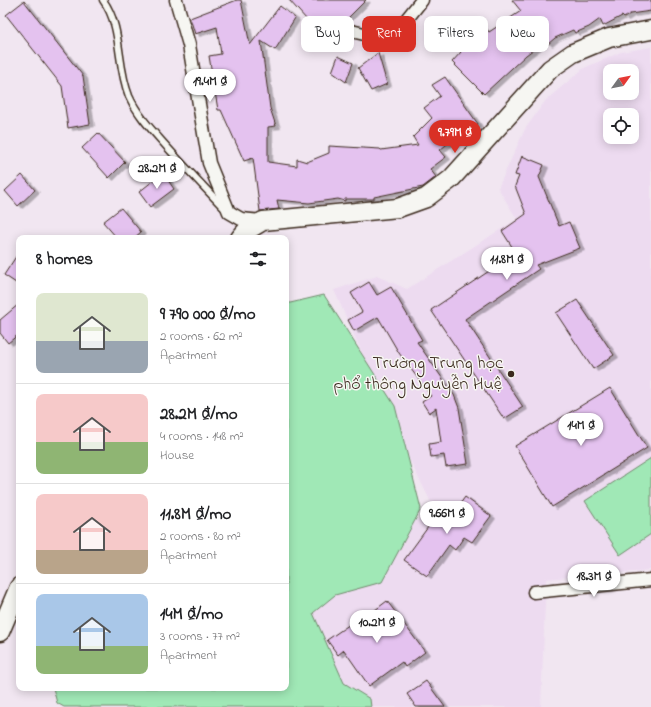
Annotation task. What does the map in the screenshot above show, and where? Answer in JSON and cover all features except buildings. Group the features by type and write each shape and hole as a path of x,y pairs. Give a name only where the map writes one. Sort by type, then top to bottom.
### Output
{"street":[{"path":"176,0 189,44 209,163 228,212 241,219 263,221 312,215 391,209 426,198 451,179 550,70 573,53 609,38 651,30"},
{"path":"354,32 390,40 422,0"},
{"path":"243,235 246,231 263,221"},
{"path":"534,592 651,580"},
{"path":"0,632 16,594"}],"lane":[{"path":"103,0 116,26 120,63 129,95 135,108 147,124 228,212"}],"shaded area":[{"name":"Trường Trung học phổ thông Nguyễn Huệ","path":"651,47 651,570 546,579 541,707 350,707 293,606 434,508 408,457 334,290 377,276 407,289 517,219 498,188 525,129 546,100 584,68 621,52"}],"green space":[{"path":"324,295 395,406 421,509 382,582 335,595 313,613 344,683 370,699 371,707 64,707 57,703 54,691 289,691 289,303"},
{"path":"651,458 651,534 620,555 585,501"}],"place":[{"name":"Trường Trung học phổ thông Nguyễn Huệ","path":"511,374"}]}
